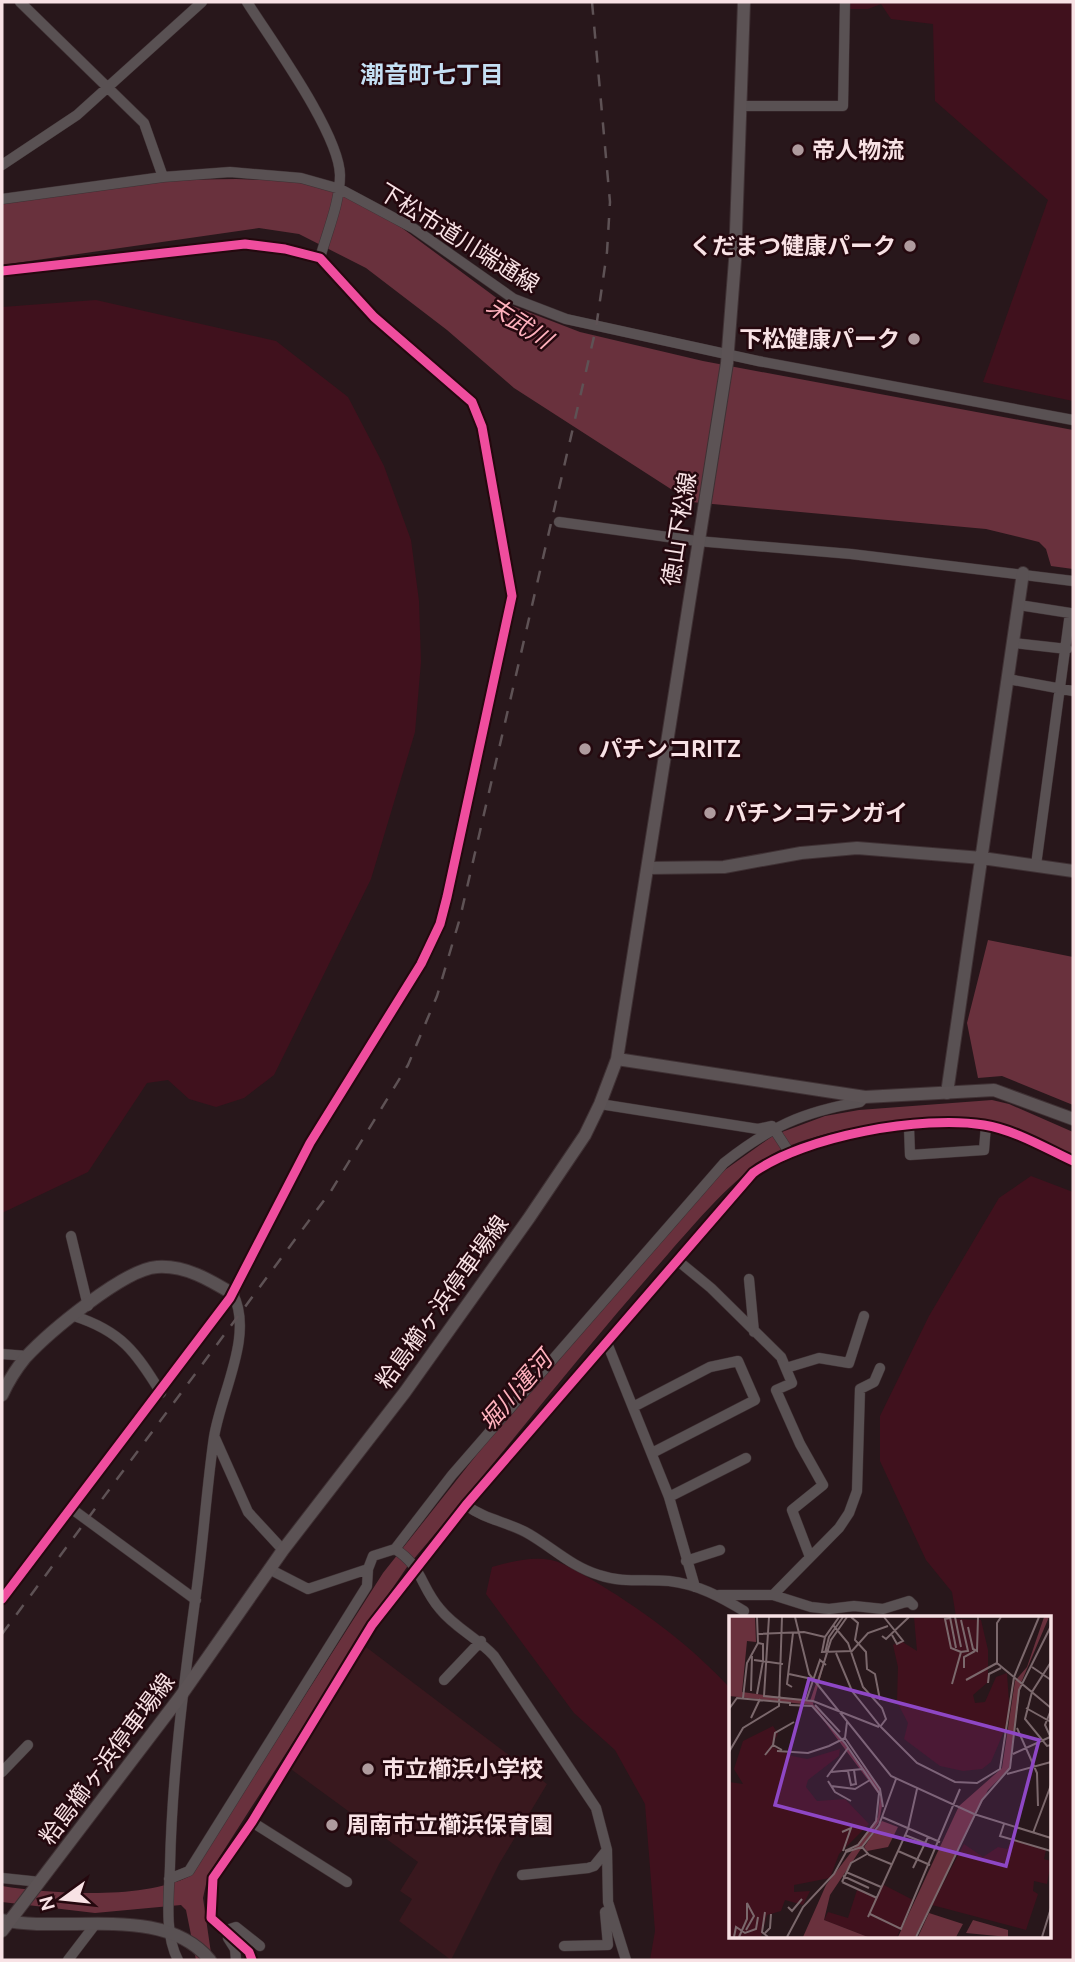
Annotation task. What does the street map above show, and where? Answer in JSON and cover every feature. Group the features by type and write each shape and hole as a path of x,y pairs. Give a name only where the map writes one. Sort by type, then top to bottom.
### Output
{"main road":[{"name":"徳山下松線","path":"617,1059 697,541 728,359 735,260 744,2"},
{"path":"617,1059 865,1097 994,1090 1073,1119"},
{"name":"粭島櫛ヶ浜停車場線","path":"4,1924 40,1882 180,1697 269,1569 405,1392 566,1166 600,1104 617,1059"}],"street":[{"path":"20,2 145,123 163,177"},
{"path":"2,165 77,115 202,2"},
{"path":"247,2 324,129 340,171 340,189 320,258"},
{"path":"740,106 843,106 845,2"},
{"name":"下松市道川端通線","path":"2,199 163,177 230,172 278,175 340,189 413,228 514,299 596,328 728,359 1073,420"},
{"path":"2,271 245,244 285,249 320,258 374,317 472,402 482,427 512,596 498,670 440,924 421,964 310,1143 233,1293 161,1393 2,1599"},
{"path":"559,522 697,541 851,554 1073,581"},
{"path":"947,1093 1023,573"},
{"path":"1019,605 1070,613 1036,865"},
{"path":"1013,643 1067,649"},
{"path":"1008,679 1073,691"},
{"path":"648,867 724,867 800,853 858,848 982,858 1073,871"},
{"path":"169,1879 189,1871 228,1811 367,1586 368,1569 373,1556 397,1550 452,1475 705,1181 724,1163 776,1128 806,1114 860,1102 865,1097"},
{"path":"600,1104 758,1129 776,1128"},
{"path":"252,1960 249,1952 211,1918 211,1885 253,1822 372,1625 416,1565 466,1505 753,1173 788,1151 844,1136 951,1121 986,1125 1010,1132 1073,1161"},
{"path":"909,1127 909,1155 985,1150 986,1125"},
{"path":"776,1128 788,1151"},
{"path":"71,1236 88,1306"},
{"path":"677,1260 711,1288 782,1357 792,1382 776,1390 800,1444 823,1485 792,1510 810,1557"},
{"path":"2,1395 27,1356 74,1316 139,1270 175,1267 201,1276 233,1293 242,1323 214,1435 195,1600 180,1697 171,1800 170,1932 178,1960"},
{"path":"749,1279 754,1332"},
{"path":"74,1316 118,1336 143,1363 161,1393"},
{"path":"786,1368 819,1358 849,1363 864,1316"},
{"path":"607,1343 669,1497 695,1587"},
{"path":"2,1354 27,1356"},
{"path":"633,1407 710,1367 738,1361 755,1400 652,1453"},
{"path":"773,1595 849,1513 857,1491 860,1389 874,1382 880,1368"},
{"path":"214,1435 248,1512 283,1550"},
{"path":"669,1497 746,1458"},
{"path":"466,1505 477,1514 530,1534 548,1550 598,1575 636,1581 668,1581 695,1587 719,1595 744,1611"},
{"path":"72,1509 195,1600"},
{"path":"397,1550 416,1565 423,1583 439,1609 481,1641 596,1808 607,1850 608,1902 626,1960"},
{"path":"686,1560 720,1550"},
{"path":"269,1569 309,1588 368,1569"},
{"path":"719,1595 773,1595 811,1607 829,1609 853,1606 883,1609 909,1601 914,1605"},
{"path":"444,1680 481,1641"},
{"path":"2,1772 28,1745"},
{"path":"253,1822 347,1882"},
{"path":"522,1875 588,1868 594,1866 607,1850"},
{"path":"2,1878 40,1882"},
{"path":"564,1947 608,1945 605,1909 608,1902"},
{"path":"4,1924 147,1927 170,1932 189,1941 209,1960"},
{"path":"68,1960 94,1926"},
{"path":"224,1931 236,1927 260,1946"},
{"path":"224,1931 235,1949 236,1960"}],"shaded area":[{"path":"848,2 1073,2 1073,401 983,382 1048,200 935,101 933,24 891,19 881,4 868,9 847,9"},
{"path":"96,300 276,341 348,397 384,466 411,540 419,601 421,662 415,732 371,879 274,1075 244,1098 216,1107 189,1099 168,1080 147,1083 88,1172 2,1213 2,307"},
{"path":"1031,1176 1073,1192 1073,1960 650,1960 655,1931 645,1804 615,1750 574,1713 486,1594 492,1567 536,1559 551,1560 569,1567 652,1619 700,1658 729,1687 729,1938 1050,1938 1050,1616 956,1616 952,1592 926,1560 880,1461 880,1416 929,1316 999,1198"},
{"path":"366,1647 547,1784 499,1864 451,1960 399,1921 412,1899 400,1891 418,1862 288,1767"}],"water":[{"name":"末武川","path":"166,180 295,181 344,194 402,228 502,302 580,332 703,361 1073,430 1073,569 1051,566 1046,549 1039,542 986,529 691,502 514,388 447,330 366,268 299,234 259,228 2,265 2,204"},
{"path":"988,940 1073,957 1073,1105 1002,1076 978,1078 967,1023"},
{"path":"992,1100 1009,1104 1073,1132 1073,1156 1015,1128 981,1121 923,1119 861,1126 805,1140 782,1149 749,1170 702,1215 597,1337 407,1567 379,1608 208,1875 203,1898 212,1960 196,1960 186,1910 181,1905 95,1913 2,1902 2,1886 72,1893 123,1892 171,1884 190,1876 383,1573 497,1429 715,1177 774,1135 825,1116 859,1110"}],"railway":[{"path":"2,1634 331,1191 408,1065 437,996 460,918 596,328 607,252 610,202 592,2"}],"cycle path":[{"path":"2,271 245,244 285,249 320,258 374,317 472,402 482,427 512,596 447,897 440,924 421,964 310,1143 230,1298 2,1599"},
{"path":"252,1960 249,1952 211,1918 213,1878 252,1822 372,1625 466,1505 753,1173 802,1148 832,1139 864,1131 929,1123 996,1127 1073,1161"}],"place":[{"name":"帝人物流","path":"798,150"},
{"name":"くだまつ健康パーク","path":"910,246"},
{"name":"下松健康パーク","path":"914,339"},
{"name":"パチンコRITZ","path":"585,749"},
{"name":"パチンコテンガイ","path":"710,813"},
{"name":"市立櫛浜小学校","path":"368,1769"},
{"name":"周南市立櫛浜保育園","path":"332,1825"}],"district":[{"name":"潮音町七丁目","path":"432,75"}],"water label":[{"name":"堀川運河","path":"516,1391"}]}
